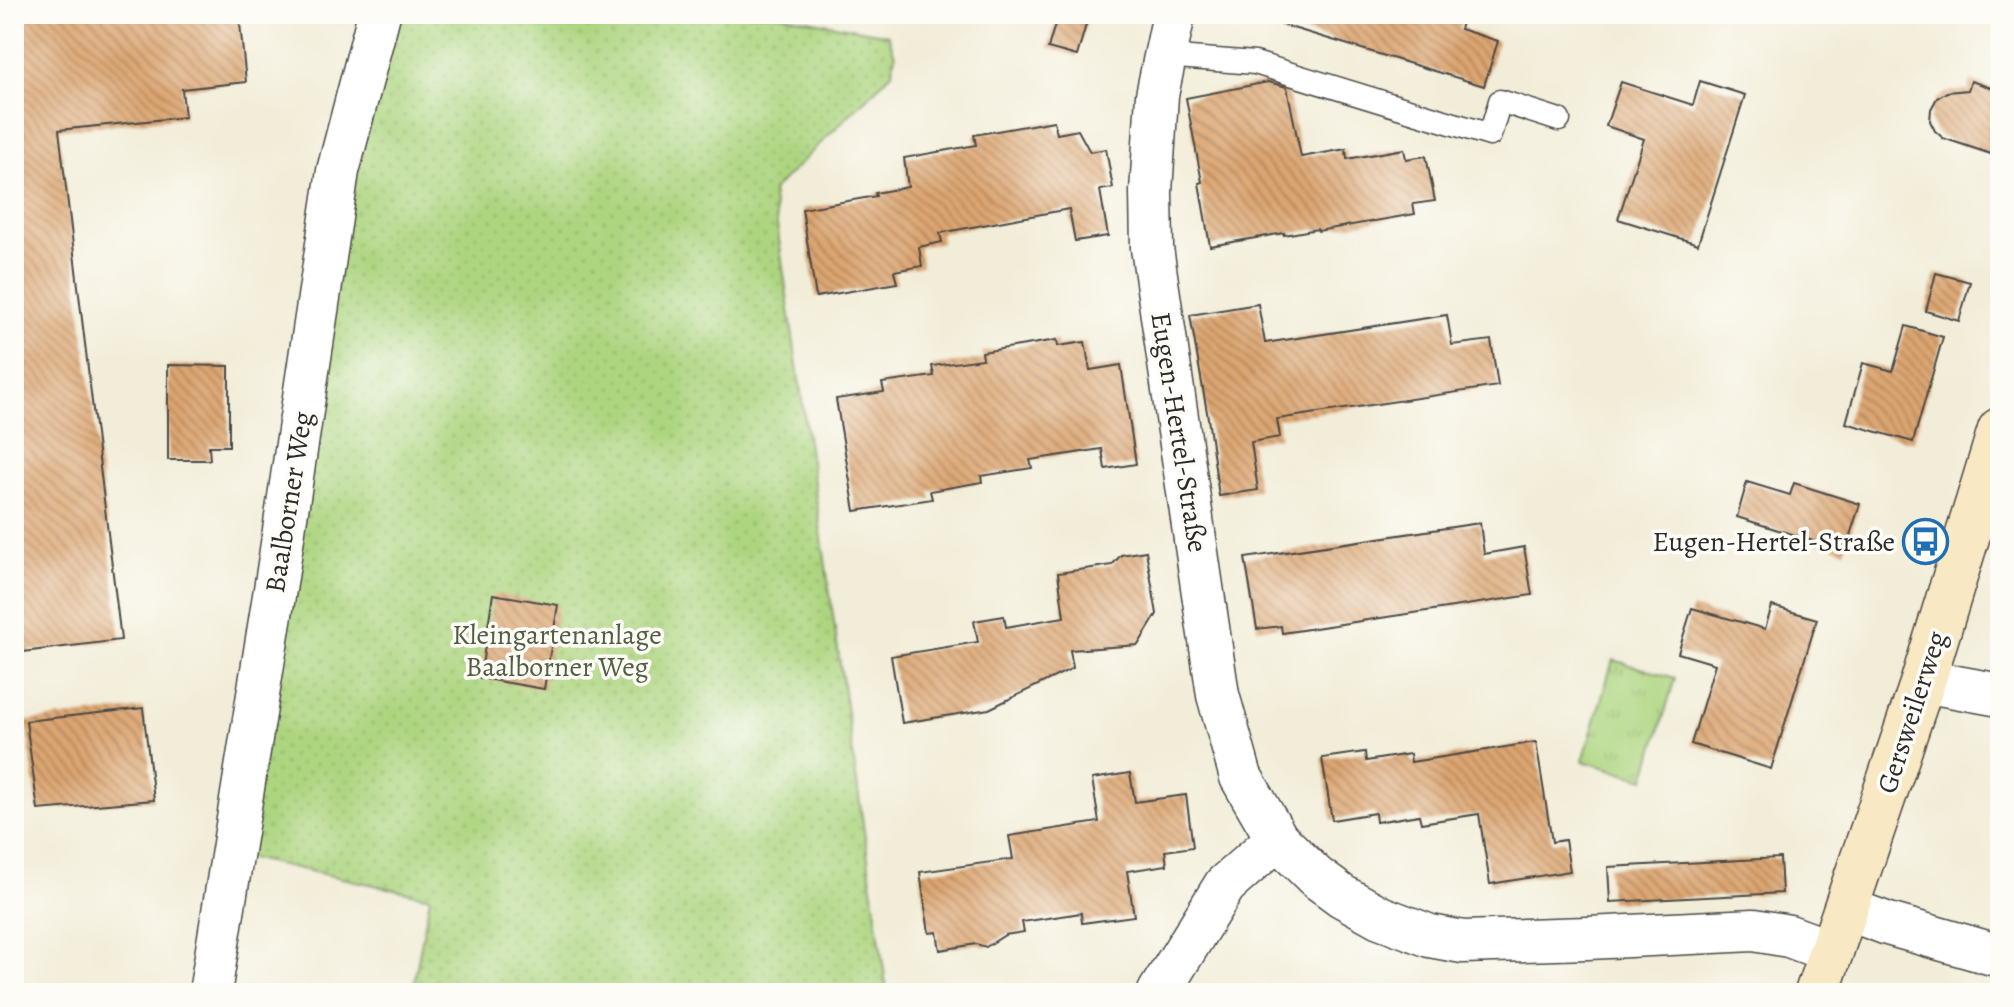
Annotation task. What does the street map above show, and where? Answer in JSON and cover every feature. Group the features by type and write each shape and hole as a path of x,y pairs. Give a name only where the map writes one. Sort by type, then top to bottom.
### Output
{"street":[{"name":"Baalborner Weg","path":"210,993 338,171 379,14"},
{"name":"Eugen-Hertel-Straße","path":"1174,14 1157,93 1151,192 1152,248 1218,695 1241,777 1277,839 1316,877 1342,896 1380,917 1430,936 1463,942 1754,930 1789,936 1832,952"},
{"name":"Gersweilerweg","path":"1817,993 1923,681 2000,430"},
{"path":"1923,681 2000,695"},
{"path":"1159,992 1225,885 1277,839"},
{"path":"1847,909 2000,956"}],"lane":[{"path":"1164,56 1255,63 1490,135 1500,101 1559,120"}],"green space":[{"name":"Kleingartenanlage Baalborner Weg","path":"392,14 776,14 888,35 895,55 892,73 772,191 887,991 412,993 430,897 244,857 351,174"},
{"path":"1613,660 1675,678 1645,779 1583,761"}],"building":[{"path":"14,14 239,14 246,82 182,89 185,117 59,130 121,640 14,653"},
{"path":"1058,14 1089,14 1077,56 1048,48"},
{"path":"1274,14 1465,14 1460,29 1498,41 1484,86 1273,22"},
{"path":"1700,81 1745,95 1698,244 1618,219 1644,139 1606,126 1621,82 1693,105"},
{"path":"1971,81 2000,91 2000,157 1943,138 1930,121 1931,109 1937,98 1947,92 1968,90"},
{"path":"1268,82 1287,87 1301,157 1346,149 1347,159 1404,149 1406,159 1426,156 1435,201 1413,204 1415,214 1210,246 1186,98"},
{"path":"1054,121 1057,134 1078,130 1090,152 1106,149 1113,188 1100,190 1108,236 1075,241 1069,209 940,233 942,242 919,247 922,266 894,271 897,283 816,297 802,209 908,187 904,158 976,145 974,135"},
{"path":"1936,273 1970,282 1959,321 1926,311"},
{"path":"1258,304 1265,343 1447,315 1452,345 1491,340 1498,386 1277,419 1280,437 1251,442 1258,490 1219,496 1190,315"},
{"path":"1906,326 1943,337 1913,442 1846,423 1863,363 1893,371"},
{"path":"1057,340 1058,346 1085,342 1090,370 1121,365 1136,464 1105,469 1102,449 1030,460 1032,468 981,476 982,482 930,491 932,499 855,511 836,399 884,392 882,383 934,376 932,366 983,359 982,352"},
{"path":"168,365 229,366 229,446 209,446 210,460 168,460"},
{"path":"1747,482 1790,495 1794,483 1860,504 1845,551 1737,517"},
{"path":"1480,523 1484,554 1524,547 1532,595 1282,633 1281,626 1257,629 1245,558"},
{"path":"1146,551 1157,614 1138,645 1070,650 1073,668 989,709 902,723 891,656 978,642 974,621 1004,616 1006,627 1064,617 1058,573 1112,565 1121,555"},
{"path":"493,594 558,605 544,689 480,678"},
{"path":"1772,606 1817,619 1771,769 1691,744 1715,664 1678,653 1692,608 1765,629"},
{"path":"143,708 154,800 38,810 26,721"},
{"path":"1536,742 1552,842 1565,840 1570,871 1490,884 1479,814 1421,823 1419,815 1376,822 1375,813 1332,820 1322,758 1365,752 1366,761 1410,754 1411,762"},
{"path":"1130,773 1135,802 1186,795 1193,847 1165,851 1167,865 1127,871 1134,916 1082,923 1081,913 1022,922 1024,932 1005,935 986,947 976,944 940,950 937,932 929,933 920,872 1013,859 1009,836 1099,822 1092,779"},
{"path":"1780,858 1782,893 1610,902 1608,867"}],"place":[{"name":"Eugen-Hertel-Straße","path":"1926,541"}]}
